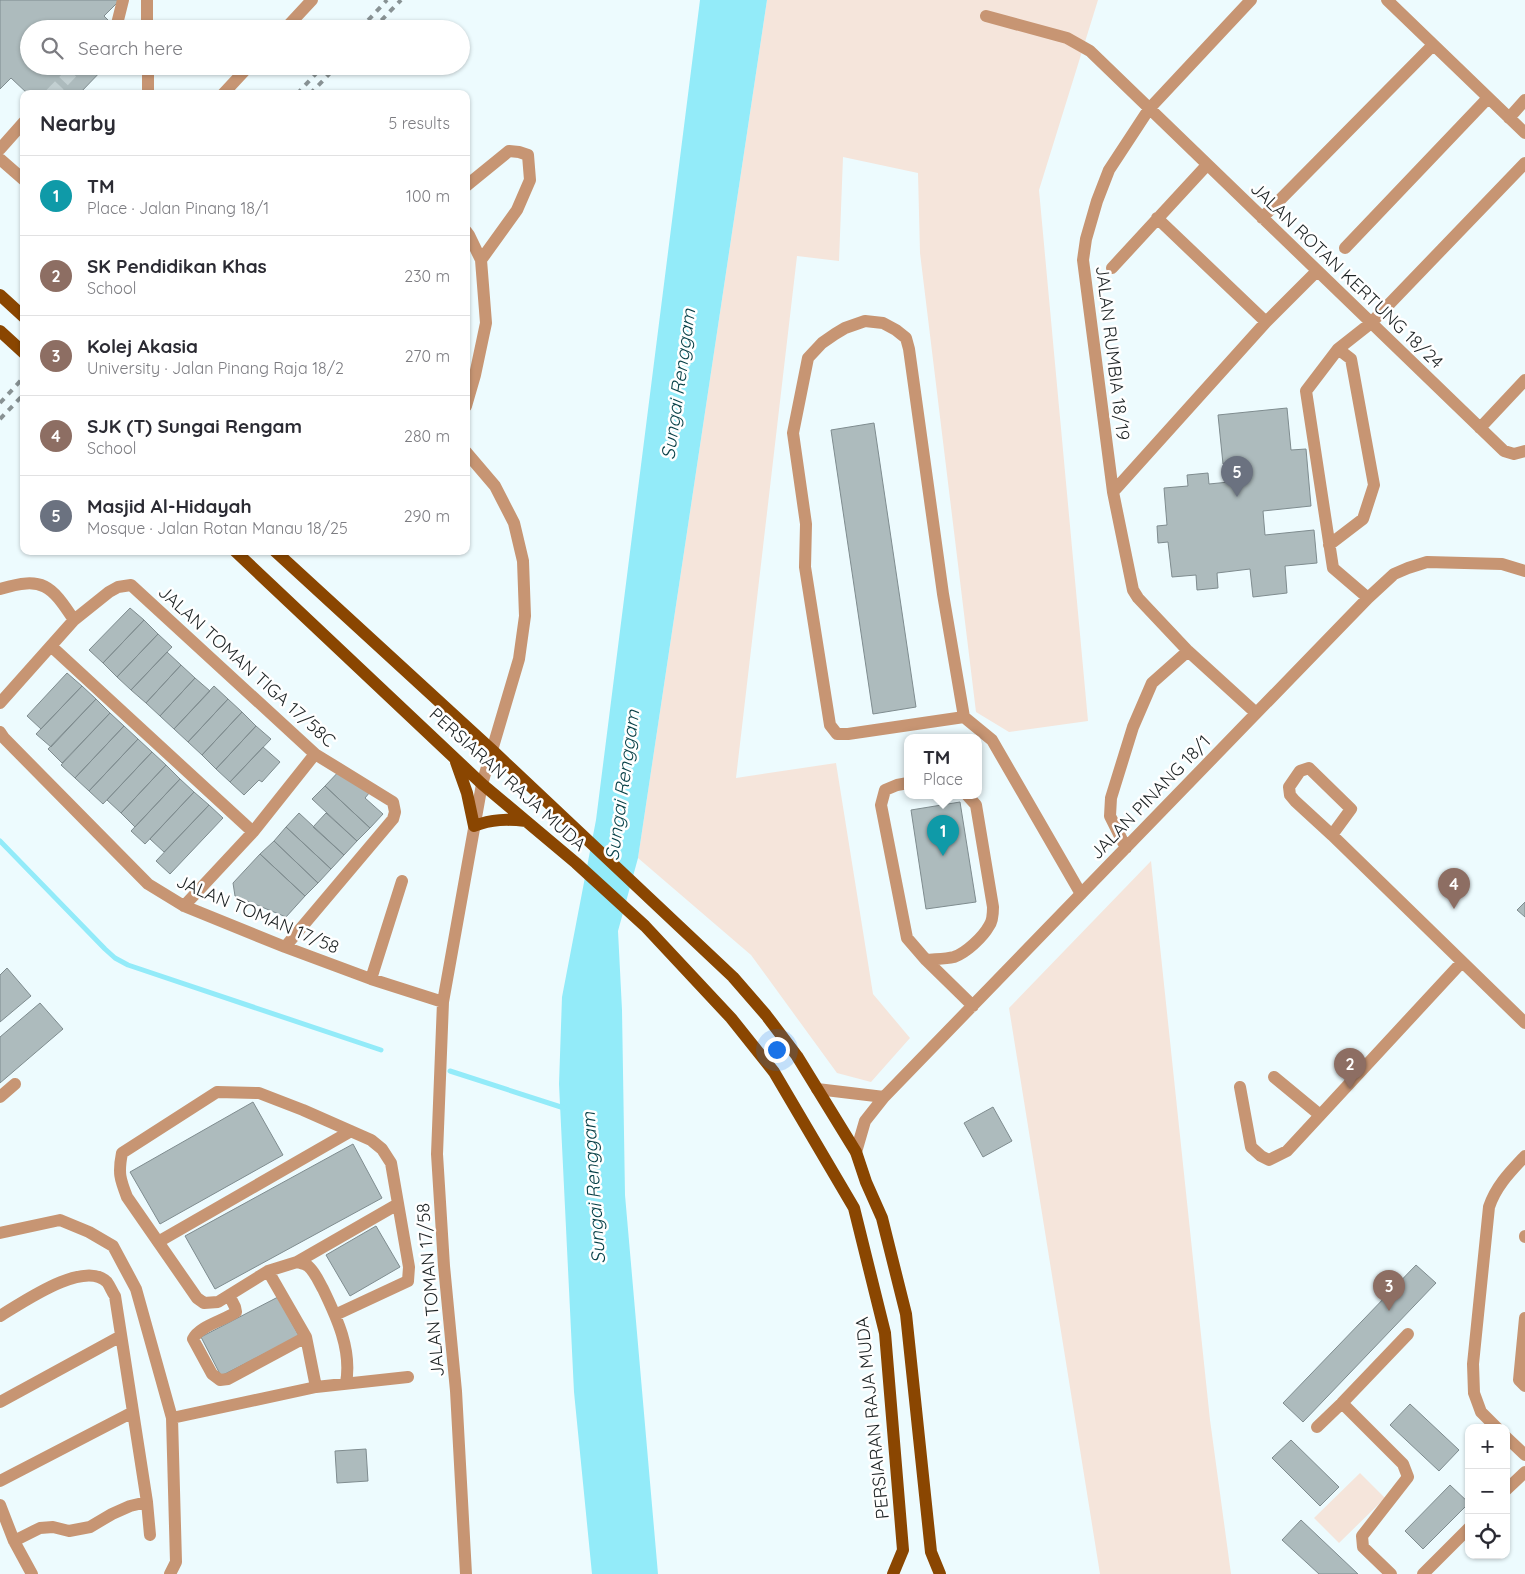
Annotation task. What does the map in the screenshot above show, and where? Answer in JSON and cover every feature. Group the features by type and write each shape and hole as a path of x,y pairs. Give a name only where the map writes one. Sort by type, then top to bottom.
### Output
{"main road":[{"path":"0,295 20,314"},
{"path":"0,331 20,349"},
{"name":"PERSIARAN RAJA MUDA","path":"239,555 482,784 576,863 646,926 731,1018 774,1072 854,1208 885,1333 903,1550 893,1574"},
{"name":"PERSIARAN RAJA MUDA","path":"279,555 733,977 766,1015 797,1056 856,1152 866,1182 882,1218 906,1314 931,1552 940,1574"},
{"path":"454,757 461,772 474,826 495,820 507,819 527,822"}],"street":[{"path":"118,20 123,0"},
{"path":"147,0 147,20"},
{"path":"293,20 312,0"},
{"name":"JALAN RUMBIA 18/19","path":"1250,0 1149,109 1109,170 1097,201 1086,239 1084,260 1113,492 1133,590 1138,598 1188,651 1256,713"},
{"path":"1387,0 1525,133"},
{"name":"JALAN ROTAN KERTUNG 18/24","path":"986,16 1066,38 1090,51 1504,451 1514,454 1525,451"},
{"path":"1262,218 1433,45"},
{"path":"148,75 148,90"},
{"path":"227,90 241,75"},
{"path":"1345,248 1488,98"},
{"path":"1509,118 1525,100"},
{"path":"0,149 20,126"},
{"path":"470,183 509,151 528,155 530,180 517,210 481,260"},
{"path":"0,159 20,176"},
{"path":"1368,598 1333,568 1306,391 1338,349 1371,323 1525,163"},
{"path":"1112,268 1207,164"},
{"path":"1157,218 1266,322"},
{"path":"470,237 481,260 486,323 470,392"},
{"path":"1113,492 1266,322 1316,271"},
{"path":"964,717 848,734 837,734 830,725 805,568 806,524 793,433 808,358 822,343 835,334 845,328 865,321 883,323 896,330 906,338 909,349 944,594 964,717 992,740 1081,894"},
{"path":"1329,545 1362,519 1374,485 1351,359 1338,349"},
{"path":"1480,428 1525,380"},
{"name":"JALAN TOMAN 17/58","path":"466,1574 456,1392 444,1266 437,1154 443,1002 482,784 519,659 525,616 523,561 514,523 495,486 470,457"},
{"name":"JALAN PINANG 18/1","path":"856,1152 865,1121 884,1097 1368,598 1394,574 1427,562 1502,564 1525,571"},
{"path":"0,589 28,583 46,586 61,601 74,620 52,647 0,703"},
{"name":"JALAN TOMAN TIGA 17/58C","path":"74,620 109,592 118,587 131,586 315,754 394,802 395,812 393,820 285,947"},
{"path":"52,647 254,832"},
{"path":"1126,848 1110,816 1111,798 1133,728 1152,683 1188,651"},
{"name":"JALAN TOMAN 17/58","path":"0,732 148,884 184,906 371,979 443,1002"},
{"path":"184,906 254,832 315,754"},
{"path":"1332,835 1351,809 1309,768 1300,771 1288,787 1290,795 1295,801 1525,1023"},
{"path":"904,784 885,790 881,805 908,938 926,960 973,1006"},
{"path":"926,960 954,957 964,952 990,926 992,919 993,907 976,804 971,799"},
{"path":"371,979 402,881"},
{"path":"1240,1087 1251,1147 1260,1156 1269,1160 1287,1151 1462,962"},
{"path":"1274,1077 1320,1115"},
{"path":"0,1097 16,1084"},
{"path":"817,1089 884,1097"},
{"path":"335,1314 408,1281 409,1267 391,1163 382,1149 371,1140 259,1092 217,1092 122,1154 119,1166 120,1178 127,1197 197,1298 204,1303 218,1302 268,1272 297,1262 398,1204"},
{"path":"158,1242 351,1131"},
{"path":"1493,1424 1482,1412 1474,1393 1474,1354 1489,1207 1493,1195 1506,1176 1525,1156"},
{"path":"0,1233 60,1220 114,1246 136,1289 172,1418 176,1562 170,1574"},
{"path":"297,1262 308,1266 315,1274 335,1314 346,1350 348,1373 346,1383"},
{"path":"268,1272 306,1337 316,1387"},
{"path":"0,1316 56,1284 78,1276 93,1276 106,1282 115,1296 148,1502 150,1535"},
{"path":"229,1295 236,1312 201,1331 193,1338 212,1374 220,1380 228,1379 306,1337"},
{"path":"1525,1318 1519,1380 1525,1386"},
{"path":"1317,1427 1408,1334"},
{"path":"0,1402 121,1336"},
{"path":"172,1418 316,1387 408,1377"},
{"path":"1342,1403 1404,1464 1408,1477 1362,1536 1363,1547 1390,1574"},
{"path":"0,1481 133,1412"},
{"path":"1510,1440 1523,1449"},
{"path":"1510,1486 1525,1472"},
{"path":"14,1541 40,1528 53,1527 69,1531 90,1527 130,1506 148,1502"},
{"path":"0,1505 14,1541 32,1574"},
{"path":"1423,1574 1465,1532"}],"shaded area":[{"path":"767,0 1098,0 1039,190 1088,721 1009,732 976,712 920,253 918,173 843,157 839,261 797,256 736,778 836,763 873,994 910,1038 871,1082 837,1073 751,955 638,858"},
{"path":"1151,861 1210,1420 1231,1574 1100,1574 1009,1008"},
{"path":"1360,1473 1385,1498 1339,1543 1314,1518"}],"water":[{"name":"Sungai Renggam","path":"700,0 767,0 638,858 618,931 622,1010 625,1195 658,1574 592,1574 574,1392 559,1084 562,997 596,820"}],"building":[{"path":"0,0 120,0 104,16 108,20 20,20 20,75 97,75 83,90 24,90 11,78 0,89"},
{"path":"1287,408 1291,450 1306,449 1311,506 1263,511 1265,535 1314,530 1317,563 1285,566 1287,593 1253,597 1250,569 1217,573 1218,588 1197,590 1196,575 1172,577 1168,542 1158,543 1157,526 1167,525 1164,488 1188,486 1187,475 1208,473 1209,484 1239,481 1237,462 1223,464 1218,415"},
{"path":"874,423 916,707 873,714 831,430"},
{"path":"130,608 144,620 103,663 89,650"},
{"path":"144,620 158,634 117,677 103,663"},
{"path":"158,634 172,647 131,690 117,677"},
{"path":"167,652 181,665 146,703 131,690"},
{"path":"181,665 195,678 160,716 146,703"},
{"path":"67,673 82,686 41,729 27,716"},
{"path":"195,678 210,691 174,729 160,716"},
{"path":"82,686 96,699 51,747 36,734"},
{"path":"214,686 228,699 188,742 174,729"},
{"path":"96,699 110,713 62,763 48,749"},
{"path":"228,699 242,712 202,755 188,742"},
{"path":"242,712 256,726 216,769 202,755"},
{"path":"110,713 124,726 75,778 61,765"},
{"path":"124,726 138,739 89,791 75,778"},
{"path":"256,726 271,739 230,782 216,769"},
{"path":"138,739 152,752 103,804 89,791"},
{"path":"263,747 280,762 262,782 259,780 244,795 230,782"},
{"path":"152,752 166,765 121,813 107,800"},
{"path":"166,765 180,779 135,827 121,813"},
{"path":"343,767 370,792 365,798 383,814 370,828 325,786"},
{"path":"180,779 194,792 145,844 131,831"},
{"path":"325,786 370,828 357,841 312,799"},
{"path":"194,792 209,805 164,852 150,839"},
{"path":"960,802 976,902 926,909 911,810"},
{"path":"209,805 223,818 170,874 156,861"},
{"path":"299,813 344,855 331,869 286,827"},
{"path":"326,813 357,841 344,855 313,827"},
{"path":"286,827 331,869 318,883 274,841"},
{"path":"274,841 318,883 305,896 260,854"},
{"path":"260,854 305,896 286,917 235,896 233,883"},
{"path":"1525,902 1525,917 1517,910"},
{"path":"7,968 31,996 0,1022 0,975"},
{"path":"40,1003 63,1029 0,1083 0,1037"},
{"path":"253,1102 283,1155 160,1224 130,1172"},
{"path":"993,1107 1012,1141 983,1157 964,1123"},
{"path":"353,1144 382,1198 215,1289 185,1236"},
{"path":"376,1226 400,1267 350,1296 326,1255"},
{"path":"1416,1265 1436,1283 1303,1422 1283,1403"},
{"path":"278,1297 299,1336 221,1376 201,1337"},
{"path":"1410,1404 1459,1450 1439,1471 1390,1425"},
{"path":"1291,1440 1339,1487 1320,1506 1272,1458"},
{"path":"366,1449 368,1481 337,1483 335,1451"},
{"path":"1450,1485 1465,1499 1465,1507 1423,1549 1405,1531"},
{"path":"1301,1520 1358,1574 1319,1574 1282,1540"}],"waterway":[{"path":"0,841 115,958 128,965 381,1050"},
{"path":"450,1071 564,1108"}],"tunnel":[{"path":"55,90 69,75"}],"railway":[{"path":"368,20 387,0"},
{"path":"382,20 401,0"},
{"path":"301,90 315,75"},
{"path":"314,90 328,75"},
{"path":"0,403 20,381"},
{"path":"0,419 20,398"}],"place":[{"name":"Masjid Al-Hidayah","path":"1237,497"},
{"name":"TM","path":"943,856"},
{"name":"SJK (T) Sungai Rengam","path":"1454,909"},
{"name":"SK Pendidikan Khas","path":"1350,1089"},
{"name":"Kolej Akasia","path":"1389,1311"}]}
